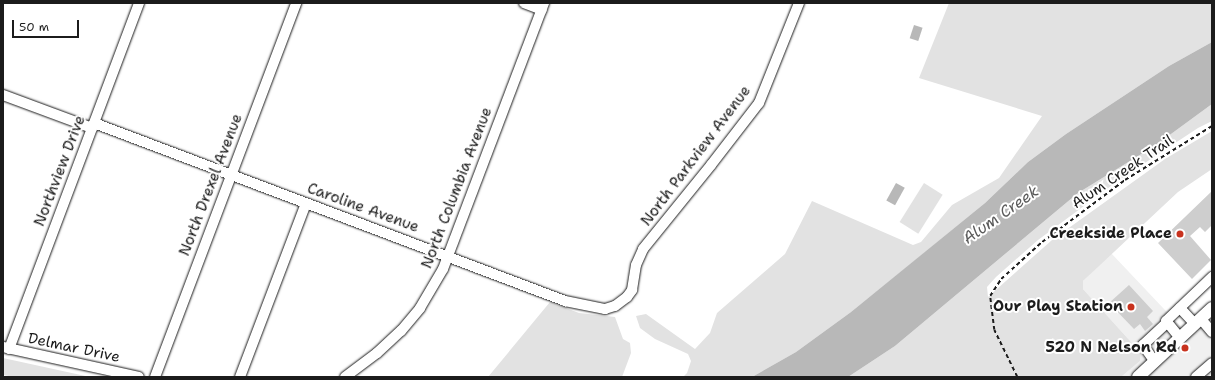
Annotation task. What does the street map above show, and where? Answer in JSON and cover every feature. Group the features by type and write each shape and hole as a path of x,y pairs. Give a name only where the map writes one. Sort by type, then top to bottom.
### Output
{"main road":[{"path":"1138,377 1212,308"}],"street":[{"name":"Northview Drive","path":"6,348 93,126 139,3"},
{"name":"North Drexel Avenue","path":"155,377 296,3"},
{"path":"524,3 543,6"},
{"name":"North Parkview Avenue","path":"622,302 632,290 635,270 643,250 759,103 799,3"},
{"name":"North Columbia Avenue","path":"345,377 377,353 400,331 420,308 434,286 449,256 543,6"},
{"name":"Caroline Avenue","path":"3,95 306,202 573,302 605,309 622,302"},
{"path":"240,377 306,202"},
{"path":"1155,362 1143,345 1212,277"},
{"path":"1180,308 1212,332"},
{"path":"1167,323 1180,338"},
{"name":"Delmar Drive","path":"6,348 139,377"},
{"path":"1196,377 1212,363"}],"path":[{"name":"Alum Creek Trail","path":"1017,377 994,330 990,296 1001,279 1042,242 1124,180 1212,126"}],"shaded area":[{"path":"949,3 1212,3 1212,42 1169,66 1066,134 1028,162 985,203 851,312 796,352 752,377 683,377 687,373 691,361 688,354 655,339 640,328 636,316 646,314 695,349 710,333 717,313 785,254 812,201 913,245 921,242 952,205 999,178 1042,116 919,78"},
{"path":"1212,104 1212,121 1198,128 1119,180 1038,240 996,277 987,287 988,297 1052,240 1165,159 1212,131 1212,169 1178,192 1083,281 1083,289 1141,353 1140,361 1121,377 848,377 895,346 1078,193 1156,145"},
{"path":"924,183 943,195 918,234 900,222"},
{"path":"1111,253 1182,328 1212,301 1212,377 1121,377 1140,361 1141,353 1083,289 1083,281"},
{"path":"550,302 579,313 615,317 623,339 630,343 631,353 622,377 488,377"},
{"path":"3,358 90,377 14,377 3,375"}],"water":[{"path":"914,25 923,28 918,41 910,38"},
{"name":"Alum Creek","path":"1212,42 1212,104 1156,145 1078,193 895,346 848,377 752,377 796,352 851,312 985,203 1028,162 1066,134 1169,66"},
{"path":"896,183 905,188 895,205 886,200"}],"building":[{"name":"Creekside Place","path":"1212,191 1212,225 1205,232 1200,227 1190,236 1211,260 1192,279 1158,243"},
{"name":"Our Play Station","path":"1129,285 1153,311 1147,317 1153,324 1145,331 1140,324 1134,329 1109,303"}],"place":[{"name":"Creekside Place","path":"1180,234"},
{"name":"Our Play Station","path":"1131,307"},
{"name":"520 N Nelson Rd","path":"1185,348"}]}
